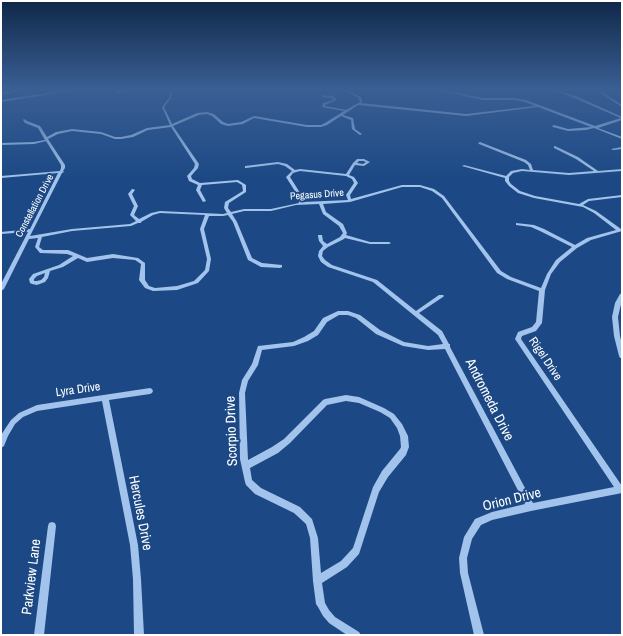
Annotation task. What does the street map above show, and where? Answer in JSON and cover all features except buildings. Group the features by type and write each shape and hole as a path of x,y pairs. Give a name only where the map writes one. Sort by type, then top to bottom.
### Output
{"street":[{"name":"Constellation Drive","path":"1,289 62,172 63,165 38,126 24,120"},
{"path":"169,120 197,165 190,175 190,180 200,184 232,181 244,185 245,188 243,192 226,204 226,208 235,222 250,259 261,265 280,266"},
{"path":"1,144 34,143 47,139 57,133 72,130 101,133 115,138 121,138 132,136 147,129 172,126 186,120"},
{"path":"218,120 228,125 242,123 247,120"},
{"path":"272,120 314,127 326,124 333,120"},
{"path":"352,120 354,129 360,134"},
{"path":"574,120 622,138"},
{"path":"554,126 571,130 596,128 620,120"},
{"path":"480,142 525,161 530,165 532,171"},
{"path":"555,147 598,172"},
{"path":"613,149 622,148"},
{"path":"246,167 278,163 286,165 294,171"},
{"path":"347,175 354,164"},
{"path":"464,166 507,176 516,171 562,174 622,170"},
{"path":"301,203 300,196 288,178 290,173 294,171 307,170 347,175 355,179 356,183 348,194 350,201"},
{"path":"1,177 62,172"},
{"path":"507,176 507,181 510,185 523,194 580,205 595,212 621,230"},
{"path":"200,184 198,190 204,200"},
{"name":"Pegasus Drive","path":"28,238 72,230 128,225 160,212 219,216 244,210 271,210 301,203 350,201 406,186 420,186 433,190 446,201 499,272 509,278 542,290"},
{"path":"133,190 130,194 136,206 132,215 138,222"},
{"path":"580,205 588,200 622,196"},
{"path":"321,203 324,213 343,227 344,236"},
{"path":"40,236 37,245 39,250 45,252 68,252 87,260 113,256 136,259 143,263 142,280 147,287 156,290 186,286 200,279 208,267 208,259 202,229 207,215"},
{"path":"518,224 542,230 574,247"},
{"path":"1,233 31,230"},
{"name":"Rigel Drive","path":"621,230 595,237 574,247 553,268 542,290 538,322 534,329 518,336 519,342 621,490"},
{"path":"320,236 321,241 326,246 344,236 370,243 389,243"},
{"name":"Andromeda Drive","path":"326,246 320,253 321,259 326,264 375,281 438,330 448,346 531,507"},
{"path":"48,271 65,264 77,256"},
{"path":"622,295 616,310 615,322 622,356"},
{"path":"416,313 441,296"},
{"name":"Scorpio Drive","path":"356,635 340,625 326,613 321,604 317,580 314,538 309,522 297,510 253,487 247,475 245,466 242,394 245,380 255,364 259,349 261,347 300,342 316,333 329,317 343,313 358,316 378,332 403,344 428,348 448,346"},
{"name":"Lyra Drive","path":"1,444 5,434 13,422 24,414 43,406 150,391"},
{"name":"Hercules Drive","path":"105,398 134,545 139,635"},
{"path":"245,466 275,450 287,441 325,402 346,398 359,400 392,416 400,426 404,436 405,447 403,452 385,474 376,490 356,551 344,564 317,580"},
{"name":"Orion Drive","path":"479,635 464,573 463,558 464,547 468,537 478,522 485,518 531,507 621,490"},
{"name":"Parkview Lane","path":"37,634 52,526"}]}
